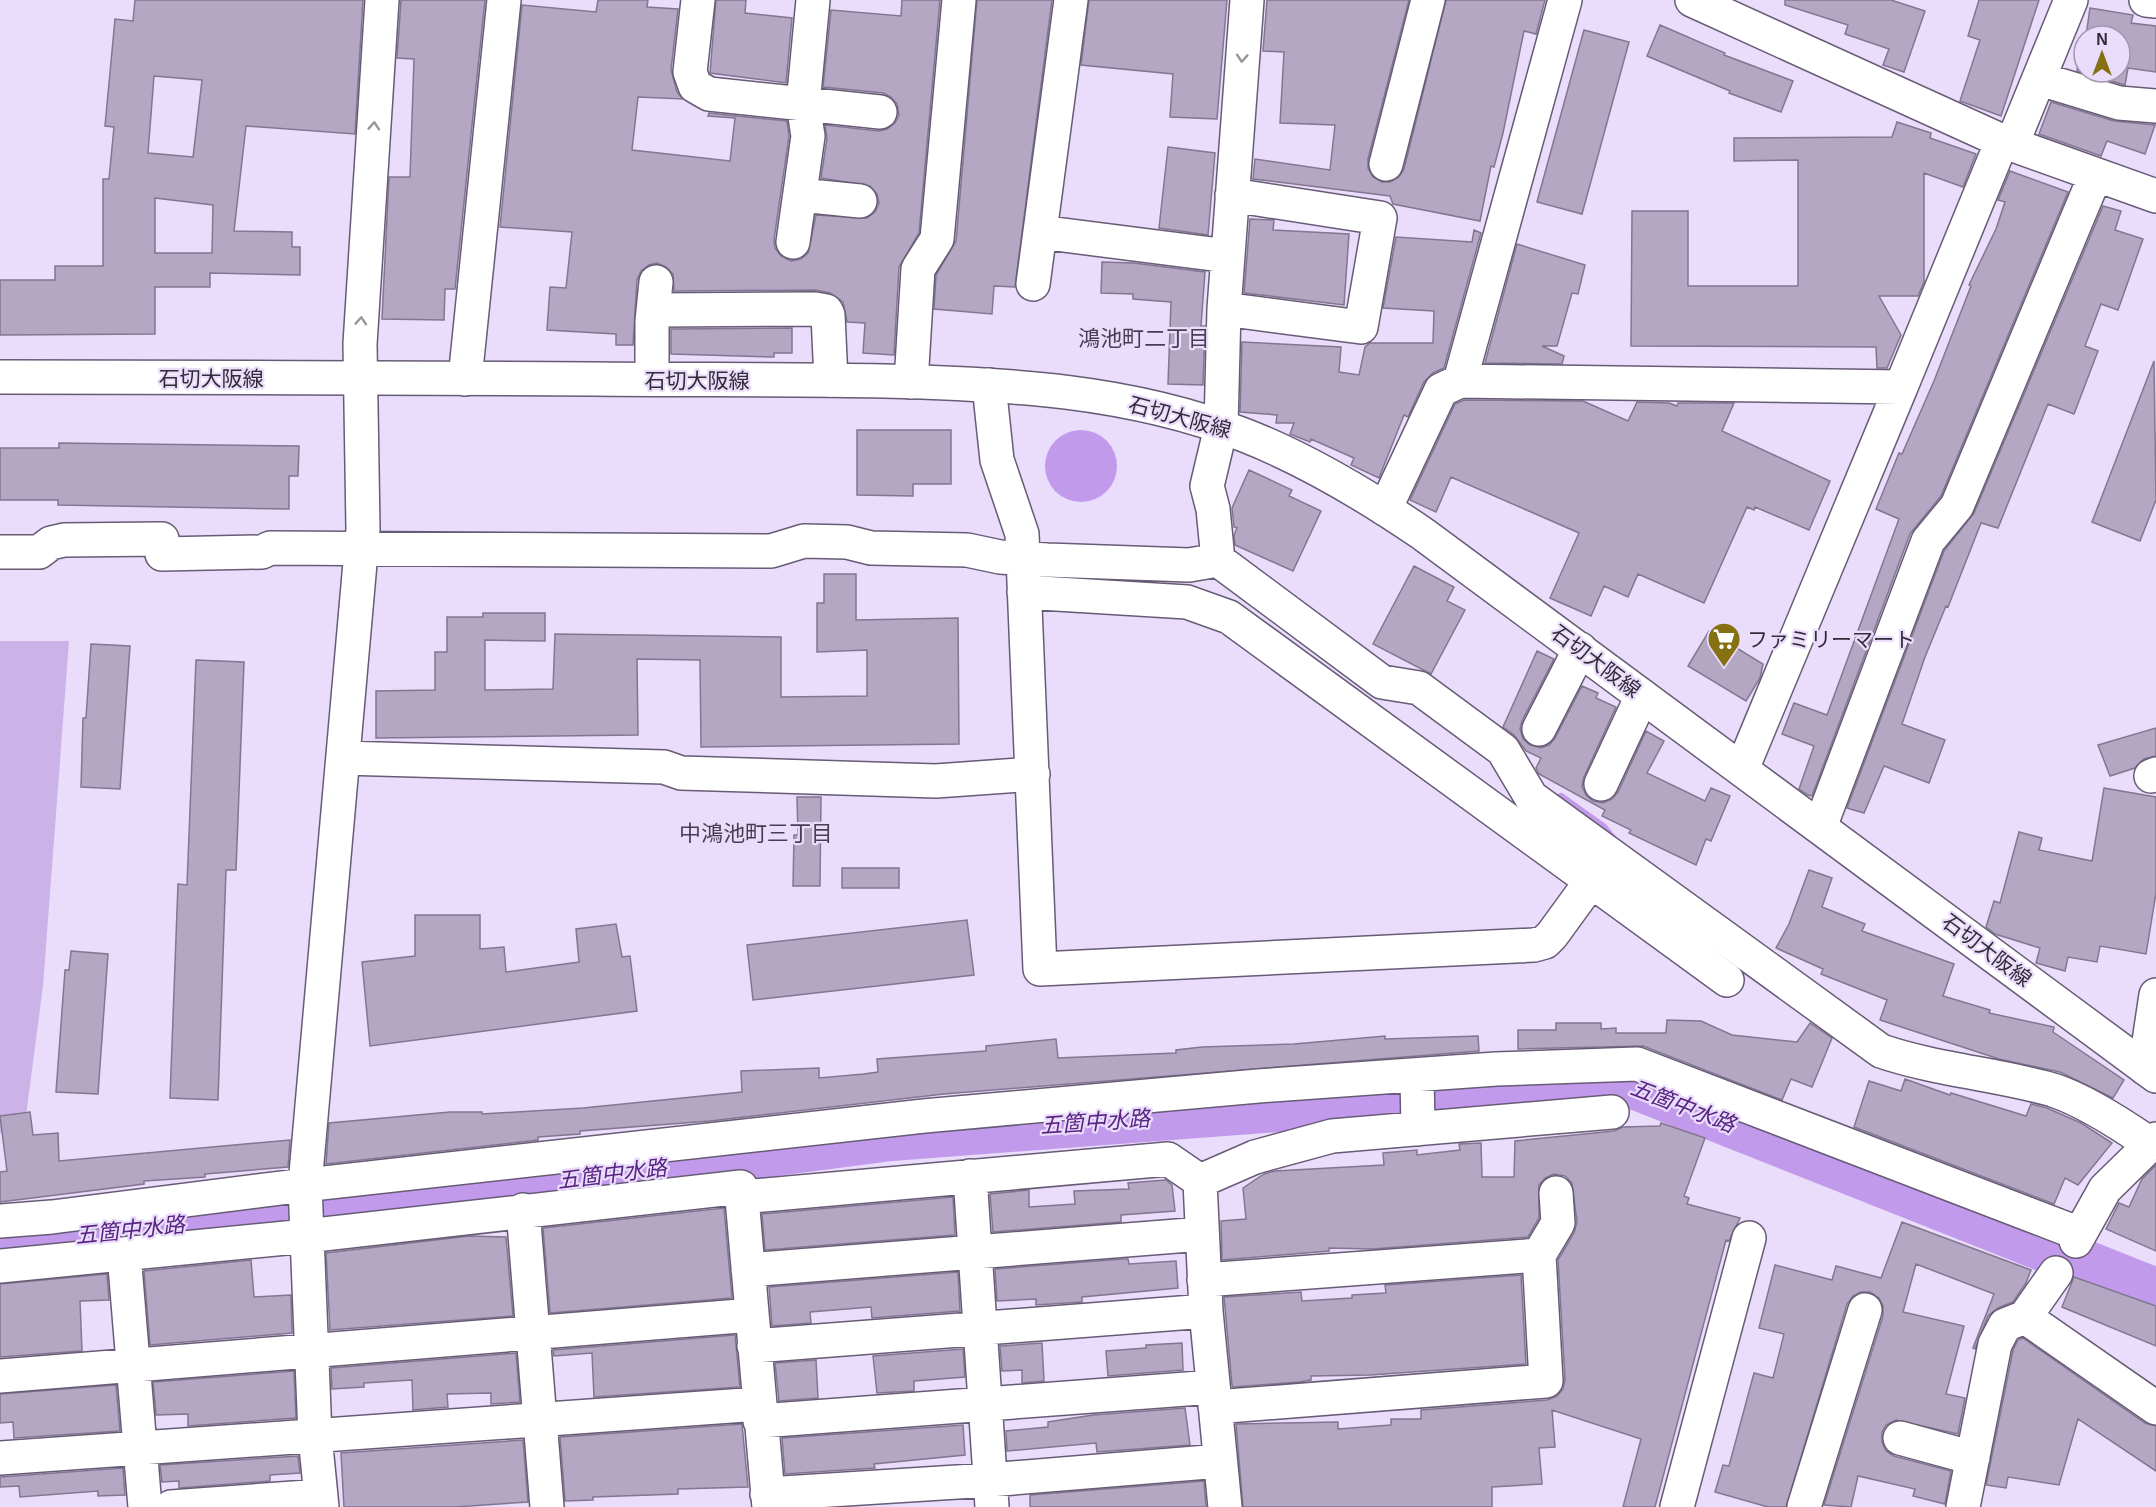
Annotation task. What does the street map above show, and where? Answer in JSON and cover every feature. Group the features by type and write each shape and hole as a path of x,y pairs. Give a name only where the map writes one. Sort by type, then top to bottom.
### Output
{"street":[{"path":"171,1507 322,1501 315,1436 305,1190 361,549 360,344 382,0"},
{"path":"465,379 504,0"},
{"path":"698,0 690,72 695,86 709,94 880,112"},
{"path":"793,242 808,136 803,104 813,0"},
{"path":"911,382 918,269 937,239 959,0"},
{"path":"1034,284 1071,0"},
{"path":"1218,560 1213,509 1207,486 1221,427 1227,256 1247,0"},
{"path":"1386,164 1428,0"},
{"path":"1460,381 1565,0"},
{"path":"1692,0 2007,143 2156,196"},
{"path":"1742,769 1901,387 2007,143 2040,79 2071,0"},
{"path":"2146,0 2156,1"},
{"path":"2040,79 2119,103 2156,106"},
{"path":"1820,827 1928,541 1956,506 2095,176"},
{"path":"800,195 860,201"},
{"path":"1224,309 1361,327 1380,218 1232,195"},
{"path":"1040,232 1227,256"},
{"path":"652,380 652,321 656,282"},
{"path":"652,321 656,313 663,310 815,309 826,311 829,319 831,380"},
{"name":"石切大阪線","path":"0,377 831,380 989,385 1055,389 1095,396 1221,427 1308,463 1385,508 1580,649 2151,1072"},
{"path":"1385,508 1441,390 1460,381 1901,387"},
{"path":"989,385 997,460 1022,534 1040,969 1534,945 1545,942 1552,935 1592,880"},
{"path":"0,552 39,552 51,543 64,540 162,539 162,554 262,552 270,548 771,551 804,542 847,542 871,549 967,550 1024,558 1189,565 1218,560 1382,682 1419,688 1503,750 1532,798 1881,1051 1913,1061 2054,1091 2153,1142 2105,1189 2078,1238 1637,1065 1417,1075 1258,1086 924,1116 305,1190 0,1221"},
{"path":"1024,592 1186,602 1229,617 1726,980"},
{"path":"1539,729 1580,649"},
{"path":"1601,784 1642,696"},
{"path":"343,758 664,767 681,773 936,781 1033,774"},
{"path":"2151,1072 2156,995"},
{"path":"1417,1075 1418,1129"},
{"path":"1200,1181 1255,1157 1332,1136 1612,1112"},
{"path":"742,1197 1168,1159 1200,1181"},
{"path":"970,1176 990,1493"},
{"path":"1200,1181 1205,1295 1225,1507"},
{"path":"0,1266 306,1236 741,1186 768,1501 990,1493 1220,1461"},
{"path":"0,1458 540,1420 1214,1397 1546,1381 1539,1255 1558,1223 1556,1193"},
{"path":"523,1210 535,1333 547,1507"},
{"path":"748,1270 1202,1234"},
{"path":"1677,1507 1749,1238"},
{"path":"124,1254 146,1507"},
{"path":"0,1376 535,1333 979,1328 1205,1295 1539,1255"},
{"path":"1963,1507 1995,1344 2005,1325 2025,1317 2056,1273"},
{"path":"1804,1507 1865,1310"},
{"path":"2025,1317 2156,1408"},
{"path":"1900,1438 1973,1458"}],"shaded area":[{"path":"1074,430 1088,430 1107,440 1117,459 1117,473 1107,492 1088,502 1074,502 1055,492 1045,473 1045,459 1055,440"},
{"path":"0,641 69,641 43,986 24,1131 0,1133"}],"building":[{"path":"135,0 363,0 355,134 246,126 234,231 292,232 292,247 300,247 300,275 210,273 210,287 155,287 155,334 0,335 0,280 55,280 55,266 103,266 103,179 109,179 114,127 105,126 115,19 133,21","holes":["154,76 202,80 193,157 148,153","155,198 213,205 212,253 155,253"]},
{"path":"401,0 485,0 455,289 445,289 444,320 382,319 389,177 410,177 414,59 397,58"},
{"path":"598,0 648,0 647,7 678,9 671,70 677,92 683,99 638,97 632,150 730,161 735,118 708,116 709,113 787,121 789,136 774,240 775,248 781,256 791,261 801,259 808,253 816,215 867,218 875,212 879,203 877,194 870,186 821,178 827,138 825,125 879,131 895,123 899,115 897,104 883,93 823,87 831,10 901,16 902,0 940,0 919,233 899,267 894,355 863,353 865,323 847,322 843,302 830,293 815,290 674,291 673,274 666,267 657,263 641,271 637,280 633,345 616,345 616,334 547,330 550,287 566,288 572,232 500,227 522,5 596,12"},
{"path":"716,0 746,0 745,13 792,18 786,83 710,73"},
{"path":"977,0 1052,0 1015,287 994,286 992,314 934,309 936,275 956,241"},
{"path":"1089,0 1227,0 1217,119 1170,117 1173,74 1081,65"},
{"path":"1267,0 1409,0 1368,159 1368,168 1373,177 1382,182 1390,182 1399,177 1404,169 1446,0 1545,0 1536,34 1524,31 1503,133 1494,167 1491,166 1480,221 1393,204 1390,196 1253,179 1255,159 1330,170 1335,125 1280,123 1284,52 1263,51"},
{"path":"1785,0 1891,0 1925,11 1904,72 1883,65 1889,49 1845,34 1848,25 1785,5"},
{"path":"1979,0 2039,0 2001,116 1960,101 1980,40 1968,36"},
{"path":"2090,8 2133,15 2131,23 2156,26 2156,72 2132,69 2132,24 2088,24"},
{"path":"1660,25 1725,53 1724,55 1793,81 1781,112 1729,93 1730,91 1647,56"},
{"path":"1584,30 1629,42 1582,214 1537,202"},
{"path":"2051,102 2114,121 2155,125 2145,154 2107,141 2101,156 2039,134"},
{"path":"1897,122 1931,133 1930,138 1976,154 1963,187 1924,173 1924,282 1918,296 1879,296 1901,335 1887,368 1877,368 1876,347 1631,346 1632,211 1688,211 1688,286 1798,286 1798,160 1734,161 1734,138 1892,137"},
{"path":"1168,147 1215,153 1208,235 1159,228"},
{"path":"2010,171 2068,192 1941,496 1910,534 1812,796 1808,795 1799,789 1814,746 1782,734 1794,703 1827,715 1899,519 1876,509 1899,453 1902,454 1934,381 1971,286 1969,285 1996,229 2005,202 1998,200"},
{"path":"2103,206 2121,211 2115,230 2143,239 2118,310 2101,304 2085,346 2098,351 2074,414 2048,404 1998,528 1981,523 1948,607 1946,606 1925,657 1902,724 1945,740 1929,783 1884,766 1864,813 1847,808 1944,551 1974,513"},
{"path":"1250,219 1274,220 1273,230 1349,234 1344,305 1244,293"},
{"path":"1474,230 1481,233 1444,368 1433,373 1424,382 1408,417 1404,415 1379,478 1351,465 1354,458 1311,439 1310,442 1290,434 1294,423 1276,423 1277,415 1240,412 1242,342 1341,347 1339,372 1359,375 1365,347 1370,343 1433,343 1434,311 1383,308 1396,237 1472,242"},
{"path":"1517,244 1585,265 1578,294 1572,293 1557,346 1542,346 1564,356 1562,364 1485,363"},
{"path":"1102,262 1134,263 1205,272 1201,326 1205,326 1203,385 1168,384 1171,302 1133,299 1133,294 1101,293"},
{"path":"792,328 792,353 774,353 774,357 671,354 671,329"},
{"path":"2154,361 2156,500 2140,541 2092,522"},
{"path":"1464,400 1583,401 1628,421 1637,402 1669,403 1677,406 1678,403 1734,403 1722,431 1830,481 1809,530 1755,507 1754,510 1747,507 1704,603 1638,574 1628,597 1604,586 1591,616 1550,598 1579,533 1451,477 1436,512 1410,500 1455,404"},
{"path":"857,430 951,430 951,484 913,484 913,496 857,495"},
{"path":"59,443 299,446 298,476 289,476 289,509 58,505 58,500 0,500 0,448 59,448"},
{"path":"1249,470 1292,490 1289,496 1321,511 1293,571 1235,545 1234,535 1237,528 1234,527 1232,508"},
{"path":"1414,566 1454,587 1447,601 1465,610 1431,674 1373,644"},
{"path":"824,574 856,574 856,620 958,618 959,744 701,747 700,660 637,659 638,735 376,738 376,691 435,690 435,652 447,652 447,617 483,617 483,613 545,613 545,641 485,640 485,690 553,689 555,634 781,637 781,697 867,696 867,650 817,652 817,603 824,603"},
{"path":"1709,631 1763,664 1760,678 1746,701 1688,666"},
{"path":"91,644 130,646 120,789 81,787 83,718 86,718"},
{"path":"1537,651 1554,659 1522,721 1520,729 1523,739 1530,745 1541,748 1549,745 1555,738 1582,686 1598,693 1596,698 1616,707 1584,777 1582,786 1586,795 1593,801 1603,803 1612,799 1618,792 1646,731 1664,741 1647,773 1705,801 1711,788 1730,796 1711,841 1706,839 1696,865 1629,833 1631,830 1602,816 1605,810 1539,774 1536,768 1541,758 1526,751 1514,735 1503,727"},
{"path":"196,660 244,662 236,870 226,870 218,1100 170,1098 178,884 187,885"},
{"path":"2156,728 2156,756 2144,759 2135,768 2110,776 2098,745"},
{"path":"2104,788 2156,797 2156,893 2146,954 2100,946 2097,962 2068,957 2065,971 2036,963 2040,948 1995,934 1986,927 1994,901 2000,903 2019,832 2042,838 2039,850 2092,861"},
{"path":"797,797 821,797 820,886 793,886 794,835 798,835"},
{"path":"842,868 899,868 899,888 842,888"},
{"path":"1809,870 1832,878 1822,907 1865,924 1862,931 1954,964 1943,996 1990,1010 1989,1013 2054,1027 2053,1032 2124,1080 2113,1098 2060,1072 1999,1059 1880,1020 1887,1000 1821,974 1823,969 1776,948 1789,924"},
{"path":"415,915 480,915 480,949 504,947 506,972 579,962 576,929 616,924 622,957 630,956 637,1011 370,1046 362,962 415,956"},
{"path":"967,920 974,975 753,1000 747,945"},
{"path":"71,951 108,954 98,1094 56,1092 65,970 69,970"},
{"path":"1667,1020 1701,1021 1732,1035 1797,1042 1810,1023 1832,1038 1812,1087 1791,1079 1782,1100 1643,1046 1518,1049 1518,1030 1556,1030 1556,1023 1601,1023 1601,1029 1616,1028 1616,1033 1666,1033"},
{"path":"1385,1036 1385,1039 1478,1036 1479,1051 944,1094 710,1121 580,1131 580,1134 538,1137 538,1140 326,1164 329,1123 450,1112 482,1112 482,1114 583,1108 742,1092 741,1071 819,1068 819,1078 864,1074 878,1072 877,1059 986,1051 986,1046 1056,1039 1058,1058 1176,1053 1176,1050 1202,1047 1294,1044"},
{"path":"1905,1079 1950,1095 1951,1093 2026,1116 2031,1104 2047,1108 2081,1123 2112,1143 2078,1185 2065,1178 2054,1204 1854,1127 1869,1081 1901,1091"},
{"path":"30,1112 33,1135 58,1133 59,1161 290,1140 288,1167 205,1174 205,1177 144,1181 144,1184 0,1202 0,1172 7,1171 0,1116"},
{"path":"1661,1123 1705,1138 1684,1196 1689,1198 1687,1204 1740,1218 1729,1241 1726,1240 1655,1507 1623,1507 1641,1439 1552,1410 1555,1447 1539,1448 1542,1484 1492,1487 1492,1507 1243,1507 1236,1424 1338,1422 1338,1429 1391,1425 1391,1419 1421,1419 1421,1410 1547,1400 1557,1396 1563,1389 1565,1380 1558,1260 1574,1233 1577,1222 1572,1183 1565,1176 1554,1174 1545,1178 1539,1185 1539,1218 1528,1237 1373,1249 1329,1248 1329,1251 1222,1260 1221,1221 1246,1219 1243,1188 1264,1174 1275,1171 1384,1165 1383,1153 1417,1150 1417,1155 1460,1150 1459,1144 1481,1143 1482,1177 1514,1177 1515,1141 1614,1131 1623,1127 1660,1126"},
{"path":"2156,1165 2156,1251 2106,1229 2119,1203 2129,1207 2142,1179"},
{"path":"1166,1180 1172,1185 1175,1211 1121,1215 1121,1222 993,1232 990,1194 1029,1190 1029,1207 1075,1204 1074,1191 1129,1189 1128,1183"},
{"path":"953,1197 955,1235 765,1250 762,1214"},
{"path":"724,1208 732,1298 550,1313 543,1228"},
{"path":"1902,1222 2031,1270 2026,1283 2013,1302 1998,1308 1988,1316 1975,1349 1973,1348 1994,1294 1916,1264 1903,1312 1964,1326 1946,1394 1965,1398 1958,1434 1896,1420 1886,1425 1882,1432 1882,1442 1886,1451 1894,1456 1951,1471 1945,1504 1913,1496 1915,1489 1858,1476 1851,1507 1824,1505 1883,1316 1883,1306 1879,1298 1870,1292 1861,1292 1853,1296 1847,1304 1786,1507 1768,1507 1715,1492 1723,1465 1729,1466 1754,1373 1773,1378 1784,1334 1759,1328 1775,1265 1832,1280 1836,1266 1881,1278"},
{"path":"469,1236 506,1237 513,1316 330,1330 326,1253"},
{"path":"1128,1259 1129,1264 1176,1261 1178,1288 1082,1297 1082,1302 1036,1305 1036,1299 997,1301 995,1269"},
{"path":"251,1260 254,1297 291,1295 292,1333 150,1345 144,1271"},
{"path":"958,1272 960,1311 872,1318 871,1307 810,1312 811,1323 772,1326 769,1287"},
{"path":"107,1274 109,1300 80,1301 82,1351 0,1357 0,1284"},
{"path":"1521,1275 1526,1364 1370,1375 1311,1376 1311,1380 1299,1382 1233,1387 1232,1385 1224,1297 1301,1292 1302,1301 1352,1298 1352,1295 1386,1293 1385,1285"},
{"path":"2074,1277 2156,1306 2156,1346 2062,1307"},
{"path":"735,1335 740,1387 594,1397 592,1353 554,1356 553,1350"},
{"path":"2023,1338 2145,1423 2156,1426 2156,1471 2078,1419 2059,1485 2008,1477 2006,1488 1986,1485 2013,1350 2018,1340"},
{"path":"1042,1343 1044,1381 1022,1383 1022,1370 1002,1371 1000,1346"},
{"path":"1182,1343 1183,1370 1108,1376 1106,1351"},
{"path":"963,1349 965,1377 914,1381 914,1391 877,1393 873,1356"},
{"path":"516,1353 520,1402 491,1404 491,1393 447,1394 448,1407 413,1410 412,1380 364,1383 364,1387 332,1389 331,1368"},
{"path":"816,1360 818,1398 779,1401 775,1363"},
{"path":"294,1371 296,1418 188,1426 188,1414 156,1415 153,1382"},
{"path":"116,1385 120,1431 14,1438 13,1422 0,1423 0,1394"},
{"path":"1185,1408 1190,1445 1097,1452 1096,1443 1007,1451 1006,1431 1048,1427 1048,1422 1093,1415"},
{"path":"742,1424 748,1487 678,1489 678,1494 593,1497 593,1500 565,1501 560,1437"},
{"path":"963,1425 965,1455 874,1464 875,1468 785,1474 782,1438"},
{"path":"523,1440 528,1502 455,1507 344,1507 341,1453"},
{"path":"298,1456 300,1473 270,1475 270,1481 179,1488 179,1481 162,1482 160,1465"},
{"path":"123,1468 125,1495 98,1496 98,1491 20,1497 19,1486 0,1487 0,1477"},
{"path":"1204,1481 1206,1507 1030,1507 1030,1495"}],"waterway":[{"path":"1561,797 1603,827 1612,838"},
{"name":"五箇中水路","path":"0,1243 333,1210 891,1137 1626,1082 2156,1292"}],"place":[{"name":"ファミリーマート","path":"1724,668"}],"district":[{"name":"鴻池町二丁目","path":"1144,338"},
{"name":"中鴻池町三丁目","path":"756,833"}]}
